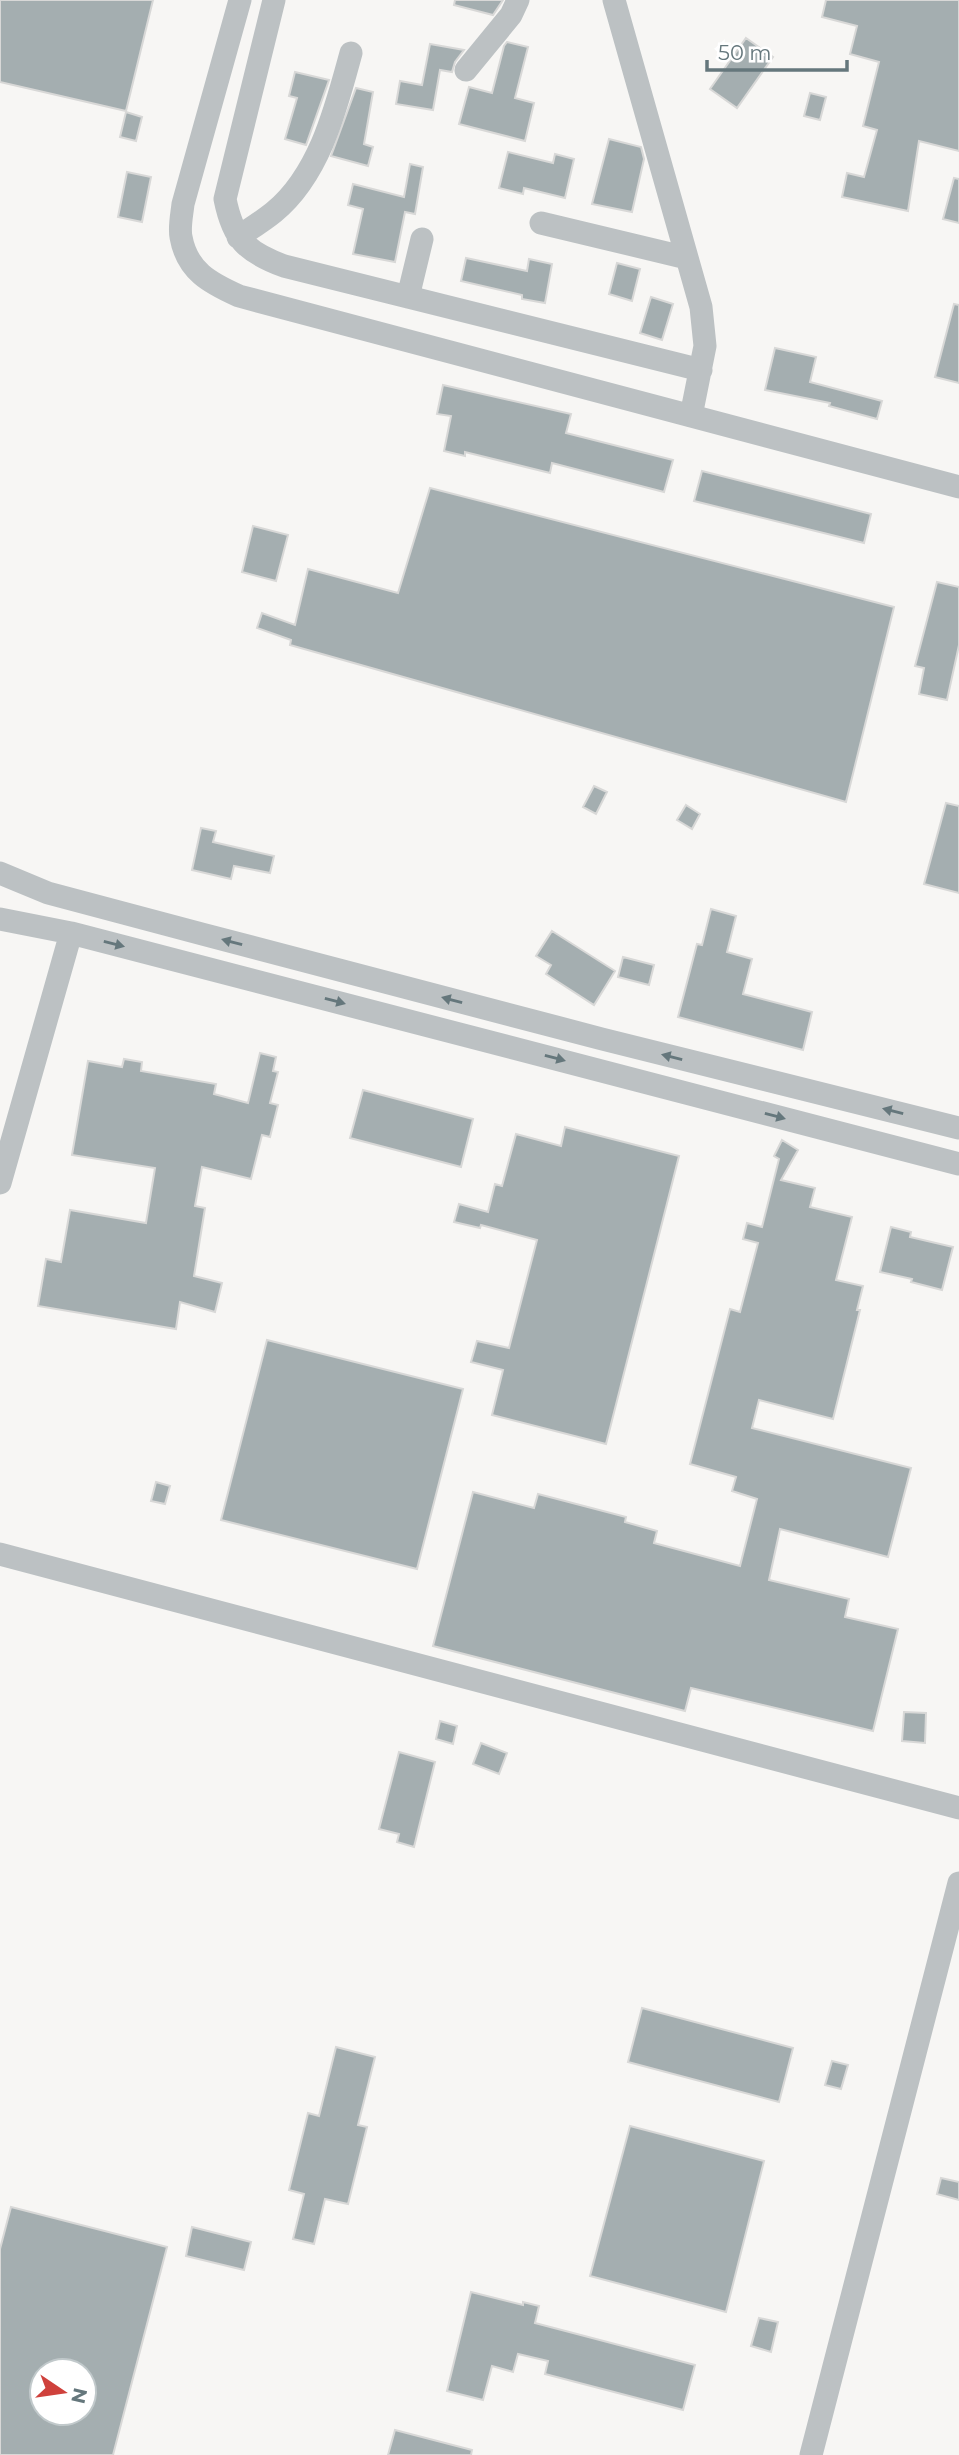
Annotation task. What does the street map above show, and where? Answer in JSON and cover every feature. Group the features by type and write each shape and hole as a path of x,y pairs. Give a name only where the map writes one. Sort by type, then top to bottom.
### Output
{"street":[{"path":"240,0 183,204 180,235 191,265 211,284 239,296 959,487"},
{"path":"274,0 225,199 229,222 243,245 261,258 284,266 701,370"},
{"path":"466,71 511,15 518,0"},
{"path":"614,0 701,307 705,346 691,416"},
{"path":"238,237 275,211 295,190 311,166 339,98 351,53"},
{"path":"541,223 687,258"},
{"path":"408,297 422,239"},
{"path":"0,873 48,893 602,1039 959,1128"},
{"path":"0,919 71,933 959,1164"},
{"path":"0,1183 71,933"},
{"path":"0,1554 959,1808"},
{"path":"811,2455 959,1883"}],"building":[{"path":"0,0 153,0 126,111 0,82"},
{"path":"455,0 503,0 493,15 454,5"},
{"path":"826,0 959,0 959,151 919,141 908,211 842,197 847,173 864,177 877,130 863,126 879,62 850,54 857,26 822,17"},
{"path":"746,38 773,57 737,108 710,89"},
{"path":"507,42 528,47 515,98 534,103 525,141 459,124 469,87 492,93"},
{"path":"430,44 464,50 455,62 452,72 440,70 433,110 396,104 400,81 422,85"},
{"path":"295,72 329,80 306,145 285,139 297,98 289,96"},
{"path":"356,88 373,92 364,144 373,147 368,166 331,156"},
{"path":"810,93 826,97 820,120 804,116"},
{"path":"126,112 142,117 136,141 120,137"},
{"path":"609,139 641,147 644,159 632,212 592,204"},
{"path":"508,152 553,163 555,154 574,159 565,198 524,188 523,194 499,188"},
{"path":"410,164 423,167 415,214 405,212 395,262 353,254 363,209 348,205 353,184 404,197"},
{"path":"127,172 151,177 142,222 118,217"},
{"path":"954,178 959,179 959,223 943,219"},
{"path":"466,258 527,271 529,259 552,264 545,303 461,281"},
{"path":"617,263 640,269 632,301 609,294"},
{"path":"651,297 673,304 662,340 640,333"},
{"path":"954,304 959,305 959,383 935,377"},
{"path":"775,348 816,357 810,382 882,401 877,419 829,406 830,403 765,390"},
{"path":"443,385 571,414 566,433 673,460 664,492 552,463 550,473 465,452 465,456 444,451 451,416 437,414"},
{"path":"702,471 871,514 864,543 694,501"},
{"path":"430,488 894,607 846,802 290,645 291,640 257,628 262,613 295,625 308,569 398,593"},
{"path":"253,526 288,535 276,581 242,572"},
{"path":"937,582 959,587 959,645 947,700 919,694 924,668 915,666"},
{"path":"594,786 607,792 596,814 583,807"},
{"path":"946,803 959,806 959,893 924,884"},
{"path":"686,805 700,814 692,829 677,820"},
{"path":"201,828 216,831 213,842 274,856 270,873 234,866 231,879 192,870"},
{"path":"711,909 736,916 727,952 752,959 743,994 812,1012 803,1050 678,1017 697,944 702,945"},
{"path":"552,931 615,971 594,1005 546,974 551,965 536,956"},
{"path":"623,957 654,965 649,985 618,977"},
{"path":"260,1053 276,1057 273,1071 278,1072 270,1103 278,1105 270,1137 262,1135 251,1179 202,1167 195,1206 205,1208 194,1276 222,1283 215,1312 180,1302 176,1329 38,1306 46,1259 61,1262 70,1210 146,1223 155,1168 72,1155 88,1061 122,1067 124,1059 142,1062 141,1071 216,1084 214,1094 248,1103"},
{"path":"363,1090 473,1119 461,1167 350,1138"},
{"path":"565,1127 679,1156 606,1444 492,1415 503,1370 471,1362 477,1341 509,1348 537,1240 481,1225 480,1228 454,1222 459,1204 488,1212 495,1184 502,1186 516,1134 561,1146"},
{"path":"782,1140 798,1150 781,1180 815,1188 810,1207 852,1217 836,1280 863,1286 857,1310 860,1310 833,1419 759,1400 752,1428 911,1468 888,1557 780,1529 769,1580 849,1599 845,1617 898,1629 873,1731 691,1688 685,1711 433,1646 473,1492 534,1508 538,1494 626,1517 625,1522 657,1531 654,1543 740,1566 757,1499 732,1491 736,1477 690,1464 730,1309 740,1312 758,1243 743,1239 747,1223 762,1227 779,1159 774,1156"},
{"path":"891,1227 911,1232 910,1237 953,1247 942,1290 911,1282 912,1279 880,1272"},
{"path":"267,1340 463,1389 417,1569 221,1520"},
{"path":"156,1482 170,1486 165,1504 151,1501"},
{"path":"904,1712 926,1713 925,1743 902,1741"},
{"path":"440,1721 457,1726 453,1744 436,1739"},
{"path":"481,1743 507,1753 499,1774 473,1764"},
{"path":"399,1752 435,1762 414,1847 397,1842 399,1834 379,1829"},
{"path":"642,2008 793,2048 779,2102 628,2062"},
{"path":"336,2047 375,2057 358,2125 367,2127 348,2204 325,2199 314,2244 293,2239 304,2194 289,2190 308,2113 319,2116"},
{"path":"832,2061 848,2065 841,2089 825,2085"},
{"path":"630,2126 764,2161 726,2312 590,2276"},
{"path":"941,2178 959,2182 959,2200 937,2194"},
{"path":"11,2207 167,2247 113,2455 0,2455 0,2249"},
{"path":"192,2227 251,2242 244,2270 186,2256"},
{"path":"471,2292 523,2305 523,2302 539,2306 535,2323 695,2365 683,2410 545,2374 548,2361 518,2354 513,2372 492,2366 483,2400 447,2391"},
{"path":"759,2318 778,2322 771,2352 751,2346"},
{"path":"395,2430 472,2450 471,2455 388,2455"}]}
